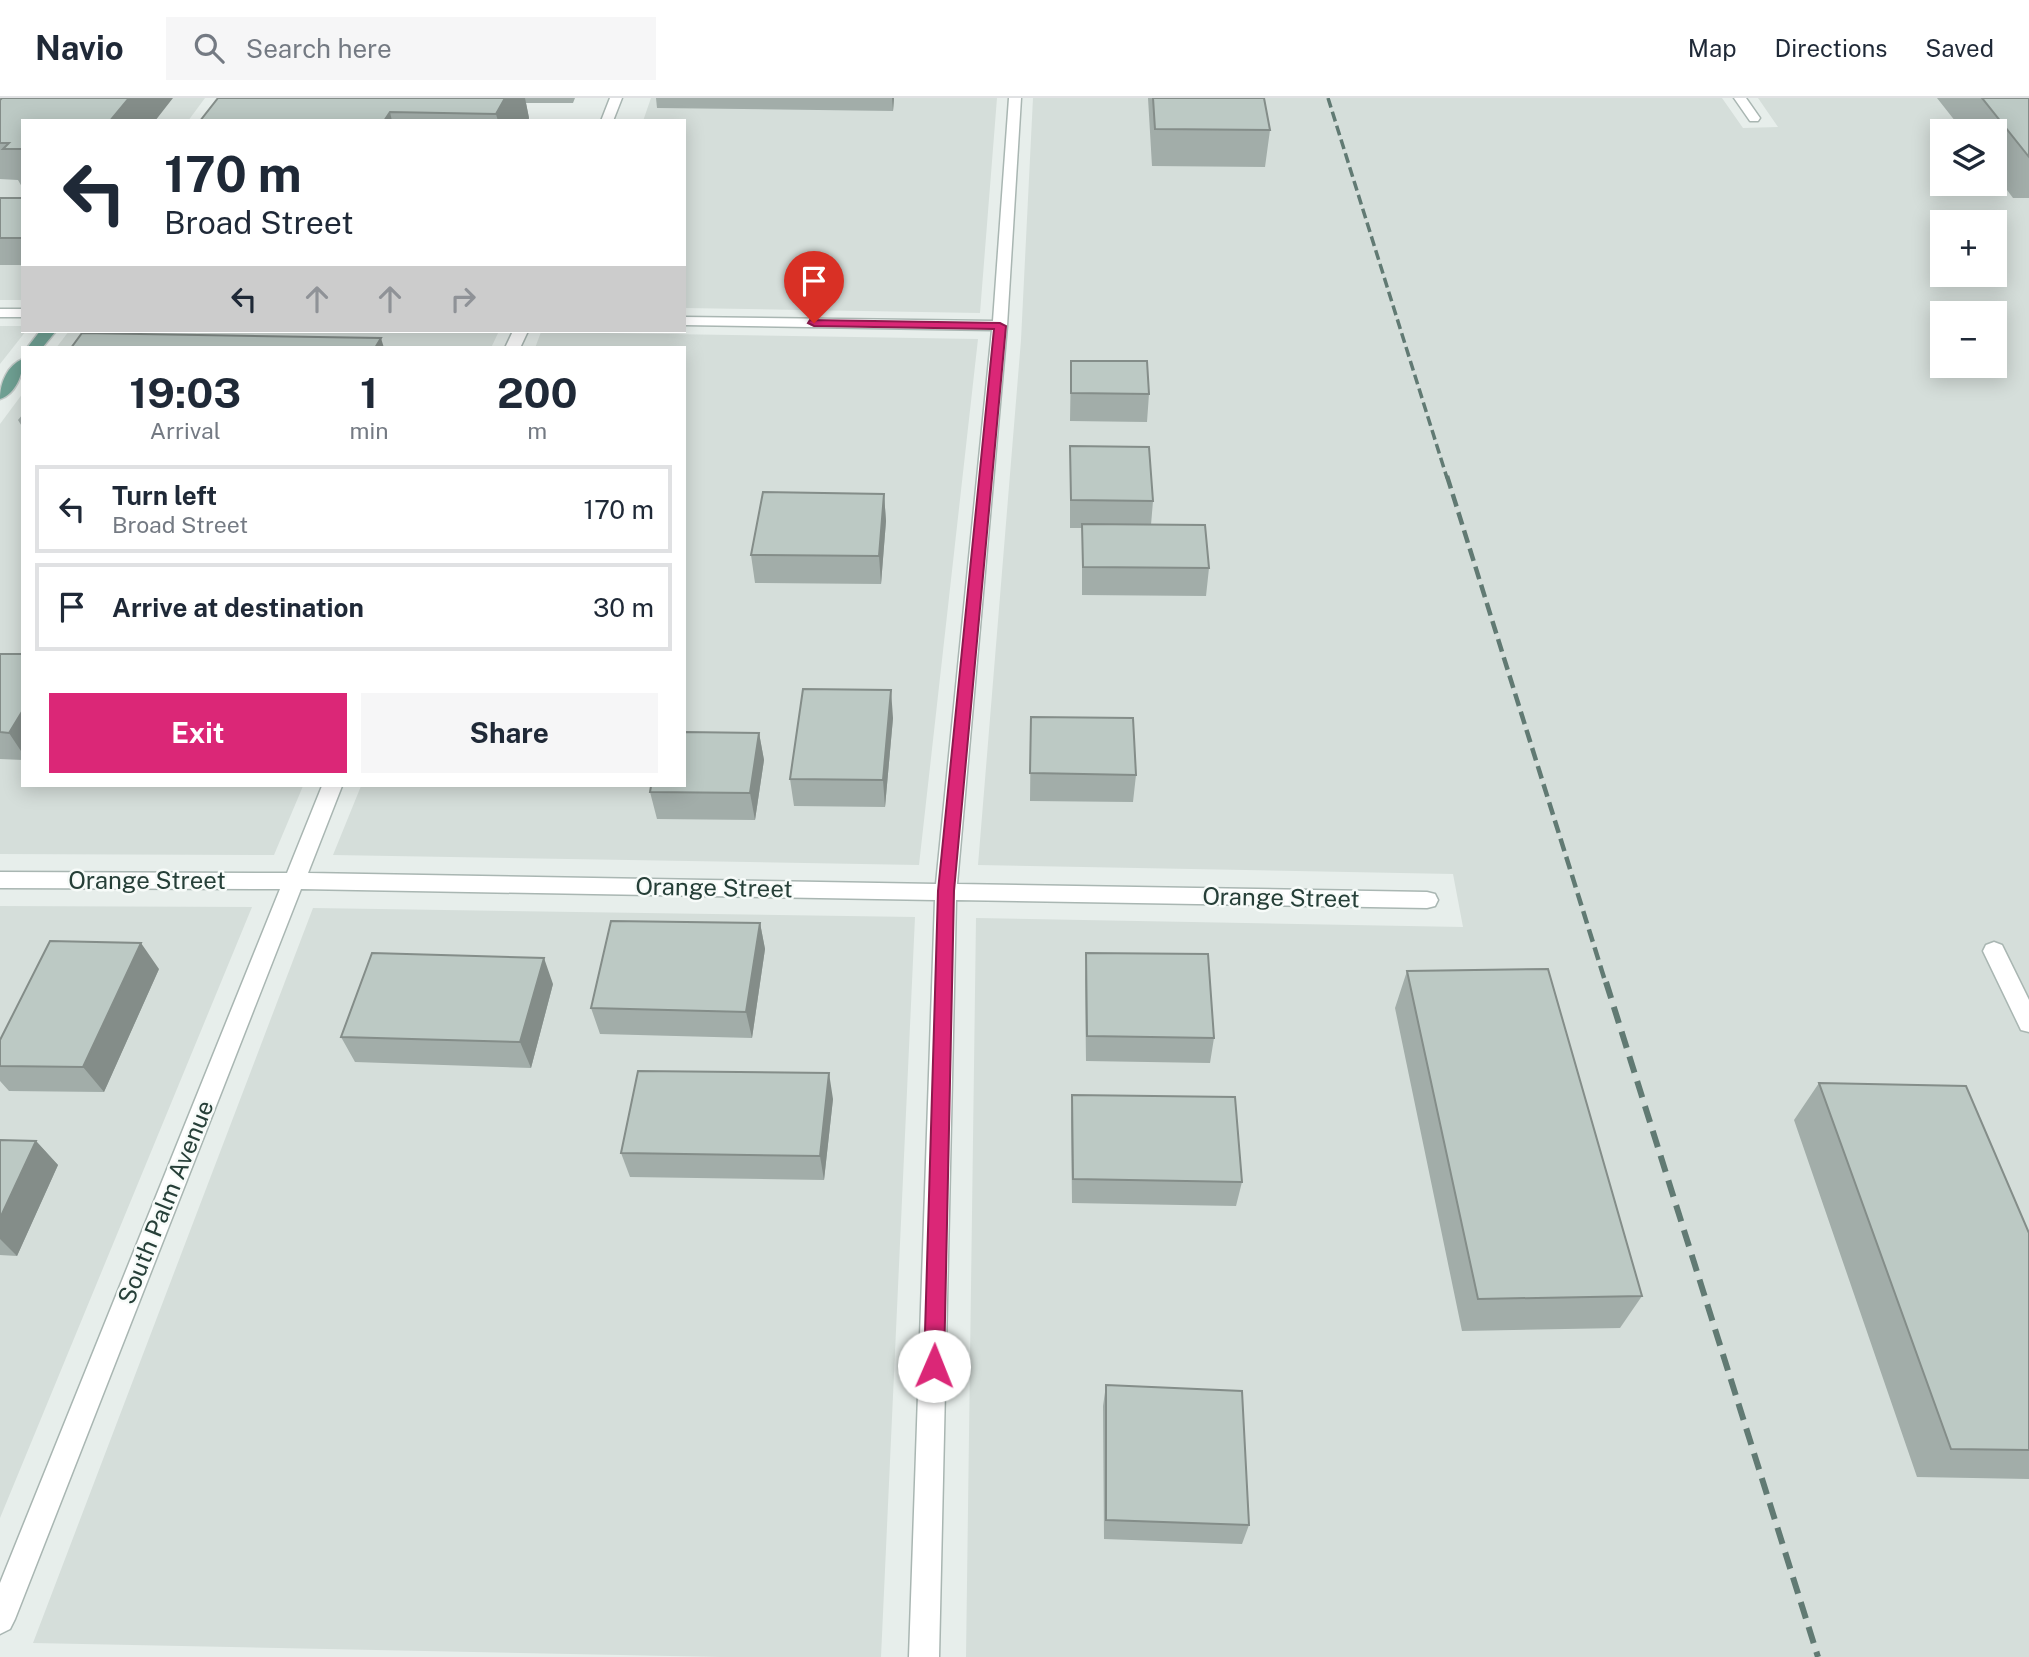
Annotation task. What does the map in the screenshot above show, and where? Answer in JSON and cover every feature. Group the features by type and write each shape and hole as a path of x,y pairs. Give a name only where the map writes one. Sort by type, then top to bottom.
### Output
{"main road":[{"path":"0,394 21,367"}],"street":[{"path":"608,119 616,98"},
{"path":"924,1657 929,1562 946,891 1000,326 1015,98"},
{"path":"1741,98 1754,118"},
{"path":"0,313 21,313"},
{"path":"686,321 1000,326"},
{"name":"South Palm Avenue","path":"0,1619 332,787"},
{"name":"Orange Street","path":"0,880 293,881 1427,900"},
{"path":"1994,951 2029,1023"}],"shaded area":[{"path":"0,98 205,98 189,119 21,119 21,300 0,300"},
{"path":"651,98 997,98 980,313 686,308 686,119 644,119"},
{"path":"1033,98 1722,98 1743,128 1778,127 1758,98 2029,98 2029,1657 966,1657 976,918 1463,927 1453,874 978,865 1021,340"},
{"path":"0,326 21,326 21,333 24,333 0,364"},
{"path":"67,333 498,333 492,346 58,346"},
{"path":"541,333 978,339 919,865 333,855 361,787 686,787 686,346 536,346"},
{"path":"21,396 21,787 303,787 274,855 0,854 0,424"},
{"path":"0,906 252,907 0,1518"},
{"path":"313,908 915,917 881,1657 720,1657 33,1643"}],"building":[{"path":"129,98 112,119 21,119 21,149 3,149 9,143 0,143 0,100"},
{"path":"218,98 505,98 496,114 390,112 385,119 202,119"},
{"path":"1153,98 1264,98 1270,130 1155,129"},
{"path":"1982,98 2029,98 2029,157 2007,129 2007,119 1999,119"},
{"path":"0,198 21,198 21,238 0,238"},
{"path":"82,333 381,338 376,346 72,346"},
{"path":"1071,361 1147,361 1149,394 1071,393"},
{"path":"1070,446 1149,447 1153,501 1071,500"},
{"path":"763,492 884,494 879,556 751,555"},
{"path":"1082,524 1205,525 1209,568 1083,567"},
{"path":"0,654 21,654 21,713 9,733 0,732"},
{"path":"803,689 891,690 883,780 790,779"},
{"path":"1031,717 1133,718 1136,775 1030,773"},
{"path":"686,732 759,733 750,793 650,792 651,787 686,787"},
{"path":"611,921 760,923 746,1012 591,1008"},
{"path":"50,941 141,943 83,1067 0,1066 0,1040"},
{"path":"372,953 544,958 520,1042 341,1037"},
{"path":"1086,953 1208,954 1214,1038 1087,1036"},
{"path":"1548,969 1642,1296 1478,1299 1407,971"},
{"path":"638,1071 829,1073 820,1156 621,1153"},
{"path":"1819,1083 1966,1086 2029,1233 2029,1450 1951,1449"},
{"path":"1072,1095 1235,1097 1242,1182 1073,1179"},
{"path":"0,1140 36,1141 0,1218"},
{"path":"1106,1385 1242,1391 1249,1525 1106,1520"}],"railway":[{"path":"1328,98 1447,478"},
{"path":"1447,476 1606,984"},
{"path":"1606,982 1818,1657"}],"route":[{"path":"814,323 1000,326 946,891 934,1366"}]}
